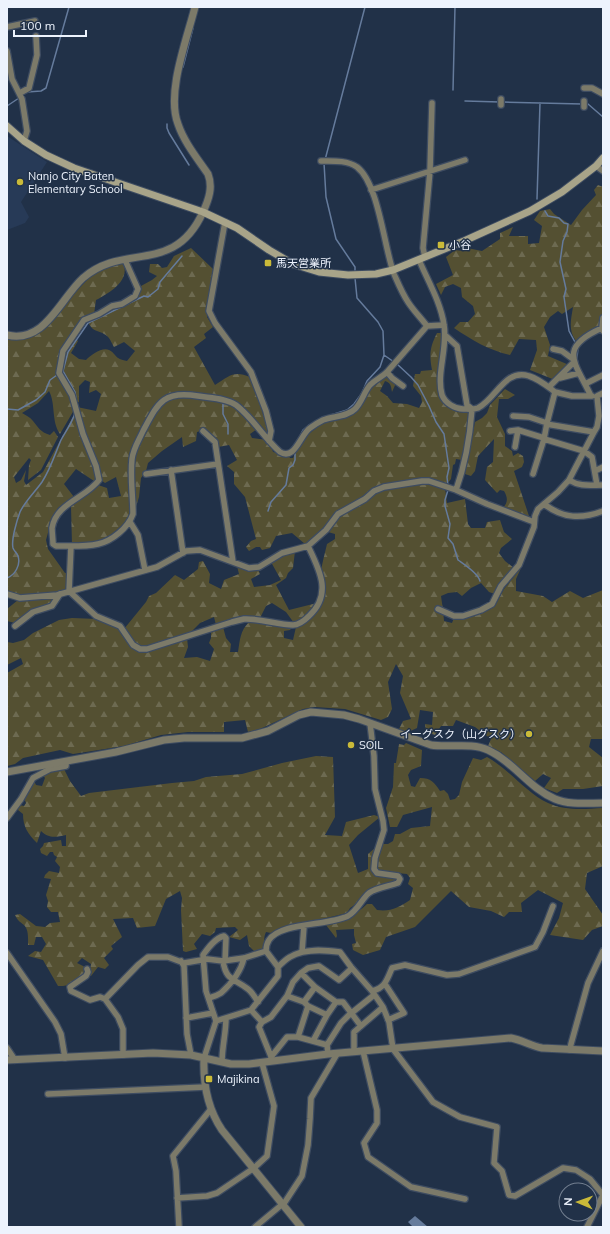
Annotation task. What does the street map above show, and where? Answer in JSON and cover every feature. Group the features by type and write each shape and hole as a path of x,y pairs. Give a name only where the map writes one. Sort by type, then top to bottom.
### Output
{"main road":[{"path":"7,126 24,141 46,155 74,168 203,212 237,228 268,250 293,264 319,272 355,275 376,274 393,270 422,259 530,211 562,192 596,166 603,158"}],"street":[{"path":"7,335 22,336 31,334 40,329 68,294 84,278 108,264 162,252 180,243 192,232 209,199 211,181 182,134 177,123 174,91 187,46 195,7"},
{"path":"7,27 35,21"},
{"path":"20,93 29,88 37,55 36,36"},
{"path":"7,51 10,78 20,93 27,131 24,141"},
{"path":"584,88 592,88 603,94"},
{"path":"432,103 430,172 422,259 444,326 445,336 440,386 443,397 449,404 459,409 472,409 483,404 505,381 517,375 527,375 536,378 555,392 572,396 594,396 603,393"},
{"path":"371,190 465,160"},
{"path":"324,161 343,162 356,167 362,172 371,190 382,225 393,270 407,301 427,326"},
{"path":"596,166 603,171"},
{"path":"225,222 209,311 215,323 251,372 266,411 271,431 269,441"},
{"path":"125,260 137,285 138,289 135,296 122,304 112,306 99,314 86,318 63,351 59,373 72,395 83,434 96,466 98,480 91,490 64,507 54,520 52,530 53,544 56,546 98,544 119,533 130,522 133,514 132,459 134,449 153,412 166,398 174,395 186,394 229,401 243,412 276,449 283,454 292,452 297,447 303,435 313,426 323,420 346,414 354,410 370,385 387,372 427,326 444,326"},
{"path":"438,610 454,616 462,616 481,610 492,604 501,586 519,565 534,527 534,516 538,509 558,492 569,480 597,427 599,416 594,396 587,383 579,373 574,361 573,351 577,343 602,330 603,318"},
{"path":"445,336 457,346 468,405 472,409 461,475 454,489"},
{"path":"553,349 562,351 574,361"},
{"path":"549,387 574,361"},
{"path":"387,372 392,378 403,386"},
{"path":"558,379 579,373"},
{"path":"587,383 603,375"},
{"path":"533,474 544,439 546,424 555,392"},
{"path":"514,416 529,417 546,424 594,432"},
{"path":"515,447 518,430"},
{"path":"510,431 518,430 584,451 592,457 600,485 583,486 575,484 569,480"},
{"path":"203,431 215,442 232,562"},
{"path":"146,474 218,464"},
{"path":"595,471 603,467"},
{"path":"171,470 183,553"},
{"path":"7,594 20,598 60,594 157,567 193,549 200,550 249,568 259,567 282,553 308,546 326,530 338,514 364,499 374,491 384,487 422,481 429,481 454,489 487,504 534,522"},
{"path":"544,504 549,508 573,517 585,517 603,511"},
{"path":"130,522 138,534 145,570"},
{"path":"68,591 72,546"},
{"path":"68,591 96,616 120,626 133,645 140,649 147,649 245,619 296,625 306,619 314,611 320,599 322,586 321,575 308,546"},
{"path":"15,626 33,612 52,606 60,594"},
{"path":"7,772 116,752 169,739 242,738 268,731 298,715 311,712 344,715 431,745 443,747 472,746 487,750 511,766 540,791 555,799 565,802 603,803"},
{"path":"216,1021 251,1010 278,976 278,966 266,951 267,943 273,936 287,928 324,922 347,916 358,907 370,893 398,884 400,879 398,876 377,873 374,870 375,858 384,830 375,789 374,756 370,723"},
{"path":"7,818 21,799 33,778 50,769 66,766 66,761"},
{"path":"328,1054 327,1045 341,1023 373,993 385,984 392,968 404,965 447,975 459,974 535,947 543,932 553,906"},
{"path":"302,952 304,926"},
{"path":"258,1002 249,990 233,980 224,971 226,938 224,936 216,940 203,955 206,991 216,1021 204,1058 206,1087 211,1109 222,1130 301,1227"},
{"path":"278,966 291,956 302,952 328,950 340,952 383,1007 388,1020 393,1049 433,1102 460,1117 497,1127 494,1163 502,1171 509,1195 515,1196 563,1168 576,1170 590,1179 603,1195 587,1227"},
{"path":"105,999 138,965 148,957 168,957 184,963 204,960 224,961 244,958 266,951"},
{"path":"570,1050 588,983 603,951"},
{"path":"7,953 9,960 55,1022 61,1034 65,1058"},
{"path":"209,998 220,993 233,980 242,965 244,958"},
{"path":"181,962 184,966 187,1034 191,1055"},
{"path":"272,1059 259,1027 262,1022 271,1017 287,996 293,982 308,968 319,966 339,980 352,968"},
{"path":"87,969 88,972 86,976 70,987 71,991 90,1000 100,997 105,999 118,1017 123,1029 123,1055"},
{"path":"301,974 315,987 336,1002 343,1002 361,1026"},
{"path":"385,984 404,1013 388,1020"},
{"path":"298,1037 306,1004 315,987"},
{"path":"287,996 327,1015"},
{"path":"313,1041 336,1002"},
{"path":"354,1052 354,1032 383,1007"},
{"path":"251,1010 262,1022"},
{"path":"186,1018 214,1013"},
{"path":"222,1062 226,1018"},
{"path":"272,1059 287,1037 298,1037 327,1045"},
{"path":"7,1060 153,1053 191,1055 238,1064 262,1063 272,1059 511,1038 533,1046 570,1050 603,1051"},
{"path":"7,1048 15,1060"},
{"path":"363,1051 377,1110 376,1123 364,1143 368,1157 412,1187 465,1199"},
{"path":"254,1227 282,1204 302,1176 308,1139 311,1098 337,1054"},
{"path":"177,1198 207,1196 217,1193 254,1168 267,1156 274,1106 262,1063"},
{"path":"48,1094 206,1087"},
{"path":"179,1227 176,1171 173,1156 211,1109"}],"shaded area":[{"name":"Nanjo City Baten Elementary School","path":"7,136 47,162 21,202 29,217 25,223 7,230"},
{"path":"415,1216 428,1227 413,1227 408,1222"}],"green space":[{"path":"598,185 603,187 603,313 599,327 576,341 573,337 571,329 573,307 562,314 558,311 550,317 544,327 550,345 548,356 569,365 555,380 530,370 537,350 536,340 519,339 510,355 480,344 454,328 460,322 468,322 475,314 473,306 462,297 461,288 453,284 445,287 441,295 436,284 453,275 446,257 455,250 463,251 467,248 482,251 500,239 500,233 513,227 509,236 528,236 528,244 539,243 542,226 534,220 540,211 550,209 554,214 571,225 596,195 594,190"},
{"path":"191,248 213,269 207,305 207,317 213,327 204,334 206,338 194,347 215,385 236,374 250,377 257,394 268,431 266,433 264,432 241,404 232,400 185,392 176,392 165,396 134,444 130,454 130,513 125,523 107,538 97,542 72,544 71,506 98,485 107,488 109,498 121,496 116,477 105,483 101,480 77,407 96,411 101,394 96,390 89,393 90,382 85,380 79,386 79,402 76,403 73,390 61,371 65,353 75,338 78,341 71,353 79,359 86,360 97,352 106,349 118,358 127,361 135,351 124,342 114,347 108,337 91,327 87,319 139,293 141,286 157,276 149,272 150,264 158,264 162,268 167,267 174,256"},
{"path":"123,262 125,269 121,281 107,294 96,300 94,314 84,317 62,351 58,367 71,398 74,410 60,434 55,424 49,391 38,403 22,413 30,418 44,432 50,435 54,431 58,437 41,470 28,480 29,465 31,460 29,458 14,477 16,483 21,480 26,470 24,481 26,485 43,472 76,411 84,447 89,452 93,463 96,478 94,481 76,469 64,484 74,497 58,508 52,518 46,540 48,549 65,573 68,573 67,590 52,594 37,595 22,595 7,592 7,337 34,335 91,276 99,271"},
{"path":"437,333 442,333 442,347 438,373 438,392 441,400 446,406 455,411 468,413 469,422 462,460 456,459 455,464 453,465 451,479 446,485 436,482 384,485 344,507 335,514 325,527 305,544 292,533 276,536 270,548 262,550 260,547 256,547 249,551 246,547 251,541 256,539 245,497 234,484 234,472 227,466 237,460 229,445 218,447 204,430 197,432 196,441 183,447 182,437 148,463 146,471 141,478 139,497 134,513 133,460 135,451 159,406 175,396 215,400 234,405 257,429 250,434 252,438 267,440 272,446 273,452 288,455 290,458 293,458 305,434 309,434 323,422 346,416 372,386 387,374 396,383 392,392 390,385 385,381 380,391 393,403 407,404 419,408 422,402 421,396 413,386 415,374 420,374 421,371 432,370 431,351"},
{"path":"505,389 515,395 508,399 499,399 497,417 505,434 505,446 512,451 513,456 518,453 523,456 524,462 522,467 514,471 530,519 503,508 507,500 504,491 500,490 497,493 485,480 487,467 493,462 494,439 478,456 475,471 471,476 465,474 475,422 487,413 490,405"},
{"path":"422,483 445,488 447,503 465,499 468,524 471,528 485,528 487,522 500,520 504,532 512,539 501,548 499,553 505,561 514,568 495,594 489,592 481,583 471,588 462,596 457,592 448,593 441,596 444,621 452,623 454,618 464,618 482,613 495,606 504,589 521,568 516,579 516,591 543,596 552,602 570,591 583,598 603,590 603,739 591,739 589,747 603,758 603,786 583,789 563,789 557,793 544,788 551,778 543,774 535,781 501,752 488,746 491,739 475,727 456,720 453,726 441,726 435,735 426,732 425,724 432,725 433,712 420,710 417,728 406,733 398,731 403,721 411,719 400,693 403,676 396,664 388,682 392,709 388,717 381,720 345,709 315,707 303,709 260,729 248,732 245,720 224,722 224,732 188,732 161,735 124,746 73,754 60,750 23,758 15,764 7,766 7,673 23,664 21,658 7,665 7,642 13,643 24,640 33,633 59,620 72,618 97,619 118,628 138,651 187,638 188,647 184,658 197,657 210,661 214,649 209,643 211,631 223,627 226,638 231,644 230,652 238,652 242,632 249,622 293,626 290,630 284,631 284,638 293,640 296,627 305,622 316,611 319,598 321,569 327,544 335,539 335,534 328,532 339,516 375,493 386,489"},
{"path":"295,551 293,568 288,573 286,578 276,585 289,610 317,603 307,615 298,622 294,623 286,612 272,603 266,606 260,618 216,625 214,617 200,623 190,633 147,648 136,644 124,629 146,602 149,596 156,593 175,575 184,580 198,569 199,562 203,561 210,574 209,583 221,589 224,580 239,574 237,566 258,569 260,574 251,579 254,587 270,585 281,580 271,562 283,554"},
{"path":"56,596 51,605 15,623 7,621 7,609 18,600"},
{"path":"406,743 422,750 421,766 411,770 408,775 411,786 415,787 420,778 430,780 440,791 444,790 448,794 450,800 455,799 459,795 462,782 473,758 481,760 487,757 503,768 532,793 548,803 555,806 568,808 603,808 603,866 587,873 585,889 603,915 603,926 592,930 583,940 550,935 559,918 563,903 538,890 521,903 522,912 509,912 504,917 491,911 469,907 451,891 415,927 386,937 380,950 363,955 353,950 352,944 356,943 354,929 336,930 336,938 326,925 353,915 367,904 372,904 377,910 391,910 410,900 413,888 408,884 410,878 407,874 378,871 375,868 381,844 388,844 393,841 395,834 400,834 411,828 430,826 432,807 403,815 397,827 390,827 386,808 393,787 394,763 396,763 399,744 404,745"},
{"path":"316,756 333,757 335,817 325,835 342,836 346,822 374,815 380,817 358,835 349,845 358,873 368,869 368,854 375,848 372,867 373,873 379,877 396,878 396,882 367,891 359,902 350,908 347,913 282,927 271,933 266,932 263,950 255,952 249,946 247,935 240,940 229,937 238,930 235,927 216,928 215,932 210,936 202,934 194,944 197,949 186,952 183,951 181,910 182,898 180,891 166,899 155,926 137,928 133,918 113,919 122,937 111,946 113,949 104,958 109,965 105,969 98,967 91,976 89,975 91,964 82,958 77,963 85,967 83,976 77,981 66,986 58,986 43,960 28,956 35,951 41,952 46,944 42,937 36,937 34,945 28,945 27,929 15,915 20,914 36,926 45,927 50,923 60,922 58,912 51,912 47,907 48,901 46,895 51,879 44,878 49,871 59,873 60,867 55,861 57,857 53,852 50,852 47,856 41,853 40,849 44,843 61,840 62,846 66,846 66,835 56,837 44,834 41,831 37,843 27,830 24,823 23,814 18,810 19,805 24,806 26,803 24,798 34,781 36,785 42,786 45,778 43,775 50,770 64,769 70,781 81,796 89,793 194,781 206,777 242,774 282,763"}],"waterway":[{"path":"27,92 41,91 46,88 69,7"},
{"path":"325,160 365,7"},
{"path":"453,90 455,7"},
{"path":"183,67 193,28"},
{"path":"7,106 19,98"},
{"path":"465,101 500,102"},
{"path":"503,102 582,104"},
{"path":"537,199 540,103"},
{"path":"585,104 588,104 603,117"},
{"path":"167,124 169,133 189,165"},
{"path":"324,163 326,197 336,239 355,267 355,272"},
{"path":"545,211 548,216 559,218 564,223 568,224 567,232 563,241 560,262 566,289 564,297 569,331 576,344"},
{"path":"77,404 75,392 63,371 68,352 88,323 144,296 148,297 158,289 160,282 182,256"},
{"path":"355,278 357,298 378,322 383,331 384,355 394,362"},
{"path":"578,347 578,365"},
{"path":"331,415 347,410 354,404 362,393 367,381 380,367 384,355"},
{"path":"397,364 418,385 436,422 444,434 449,468 447,477 448,486"},
{"path":"7,409 18,410 36,400 45,392 50,380 57,375"},
{"path":"223,404 223,414 228,424 228,434"},
{"path":"7,578 15,572 19,563 18,556 13,549 13,540 20,512 45,477 61,440 71,424 75,413"},
{"path":"295,446 303,430 309,425"},
{"path":"268,511 271,502 286,485 289,468 293,465 295,460 295,451"},
{"path":"448,490 445,500 445,506 450,524 448,538 453,544 458,560 474,572 480,581"}],"place":[{"name":"Nanjo City Baten Elementary School","path":"20,182"},
{"name":"小谷","path":"441,245"},
{"name":"馬天営業所","path":"268,263"},
{"name":"イーグスク（山グスク）","path":"529,734"},
{"name":"SOIL","path":"351,745"},
{"name":"Majikina","path":"209,1079"}]}
